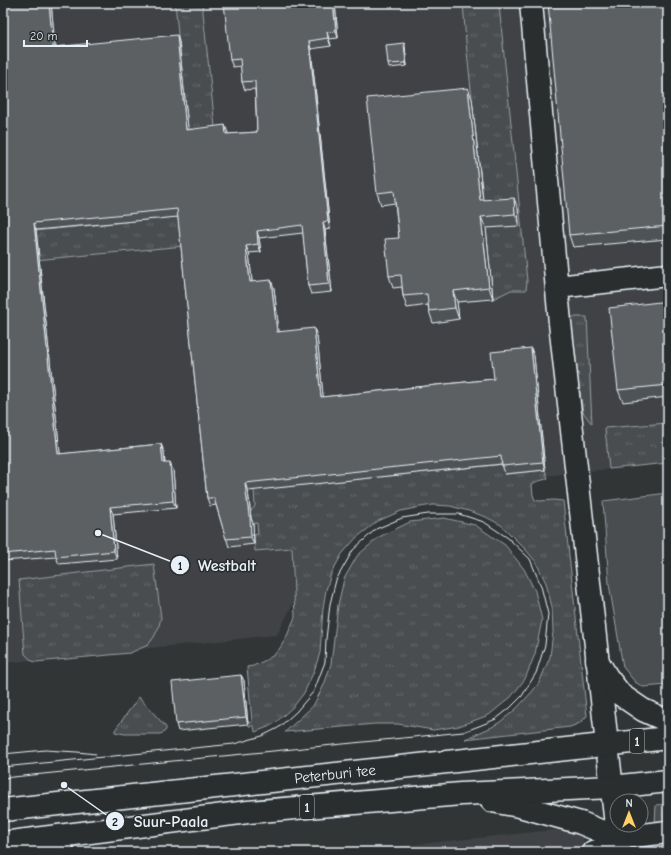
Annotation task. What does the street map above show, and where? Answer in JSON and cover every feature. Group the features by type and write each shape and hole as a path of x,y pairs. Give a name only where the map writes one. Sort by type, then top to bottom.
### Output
{"main road":[{"path":"531,3 560,323 618,846"},
{"path":"557,287 668,275"},
{"path":"597,660 606,677 622,695 643,710 663,719 668,719"},
{"name":"Peterburi tee","path":"3,810 668,738"},
{"name":"Peterburi tee","path":"4,846 248,812 461,794 612,787 668,781"},
{"path":"461,794 519,806 581,823 618,846"},
{"path":"594,852 668,832"},
{"path":"4,846 59,849 63,852"}],"shaded area":[{"path":"3,3 668,3 668,463 326,499 330,532 277,635 3,663"},
{"path":"582,827 585,852 344,852"}],"green space":[{"path":"175,3 202,3 227,242 3,263 3,234 196,215"},
{"path":"463,3 499,3 527,281 526,290 511,290 493,299 466,42"},
{"path":"568,317 587,317 592,424 583,412"},
{"path":"668,423 668,463 609,469 605,428"},
{"path":"504,464 505,474 545,470 548,478 535,482 532,485 535,500 563,501 587,716 580,723 570,727 465,739 500,722 516,709 539,683 550,657 553,632 552,607 546,583 536,562 501,525 486,517 469,511 450,506 433,505 401,511 378,521 356,538 342,554 331,574 326,590 323,608 320,653 304,693 294,706 275,723 255,732 254,726 249,726 248,723 252,722 247,667 253,666 274,655 286,638 295,617 292,548 255,551 254,535 258,534 257,523 249,524 248,515 255,506 254,490"},
{"path":"668,493 668,685 643,687 635,682 623,667 609,584 603,501"},
{"path":"444,518 475,525 505,545 524,569 535,591 542,620 535,654 525,679 511,697 489,715 459,726 433,730 398,724 375,724 285,732 313,706 324,685 331,664 338,605 344,579 357,556 379,537 410,522"},
{"path":"154,564 161,618 158,629 148,645 130,653 36,662 32,661 25,654 19,580"},
{"path":"139,697 165,726 166,730 163,733 125,734 115,732"},
{"path":"668,804 668,823 655,824 656,805"}],"building":[{"path":"3,3 49,3 53,47 177,35 186,130 225,125 226,134 257,132 255,81 242,82 240,59 230,60 224,3 333,3 336,31 327,32 328,38 309,41 328,221 323,222 329,284 308,286 302,225 257,231 258,244 246,246 250,282 271,280 277,332 314,328 321,397 494,379 491,352 531,348 543,462 502,466 501,456 245,483 250,516 251,537 226,539 214,498 207,498 177,209 34,223 58,454 161,444 163,463 170,463 173,501 110,507 114,551 56,557 55,549 3,554"},
{"path":"548,3 668,3 668,226 569,235"},
{"path":"404,43 406,63 388,64 386,45"},
{"path":"468,88 480,200 514,198 515,214 481,217 489,287 453,291 455,308 429,311 427,294 403,296 401,275 389,276 385,239 399,238 394,191 377,193 367,98"},
{"path":"668,301 668,385 618,390 609,308"},
{"path":"241,675 246,717 176,724 172,682"}],"tram line":[{"path":"3,767 234,744 262,736 278,728 296,712 314,691 325,662 330,604 336,580 353,550 376,529 402,518 428,514 459,514 484,522 508,538 530,559 541,586 548,614 545,645 536,673 522,696 510,708 496,719 463,732 3,778"},
{"path":"3,754 45,750 96,754"}],"place":[{"name":"Westbalt","path":"98,533"},
{"name":"Suur-Paala","path":"64,785"}]}
